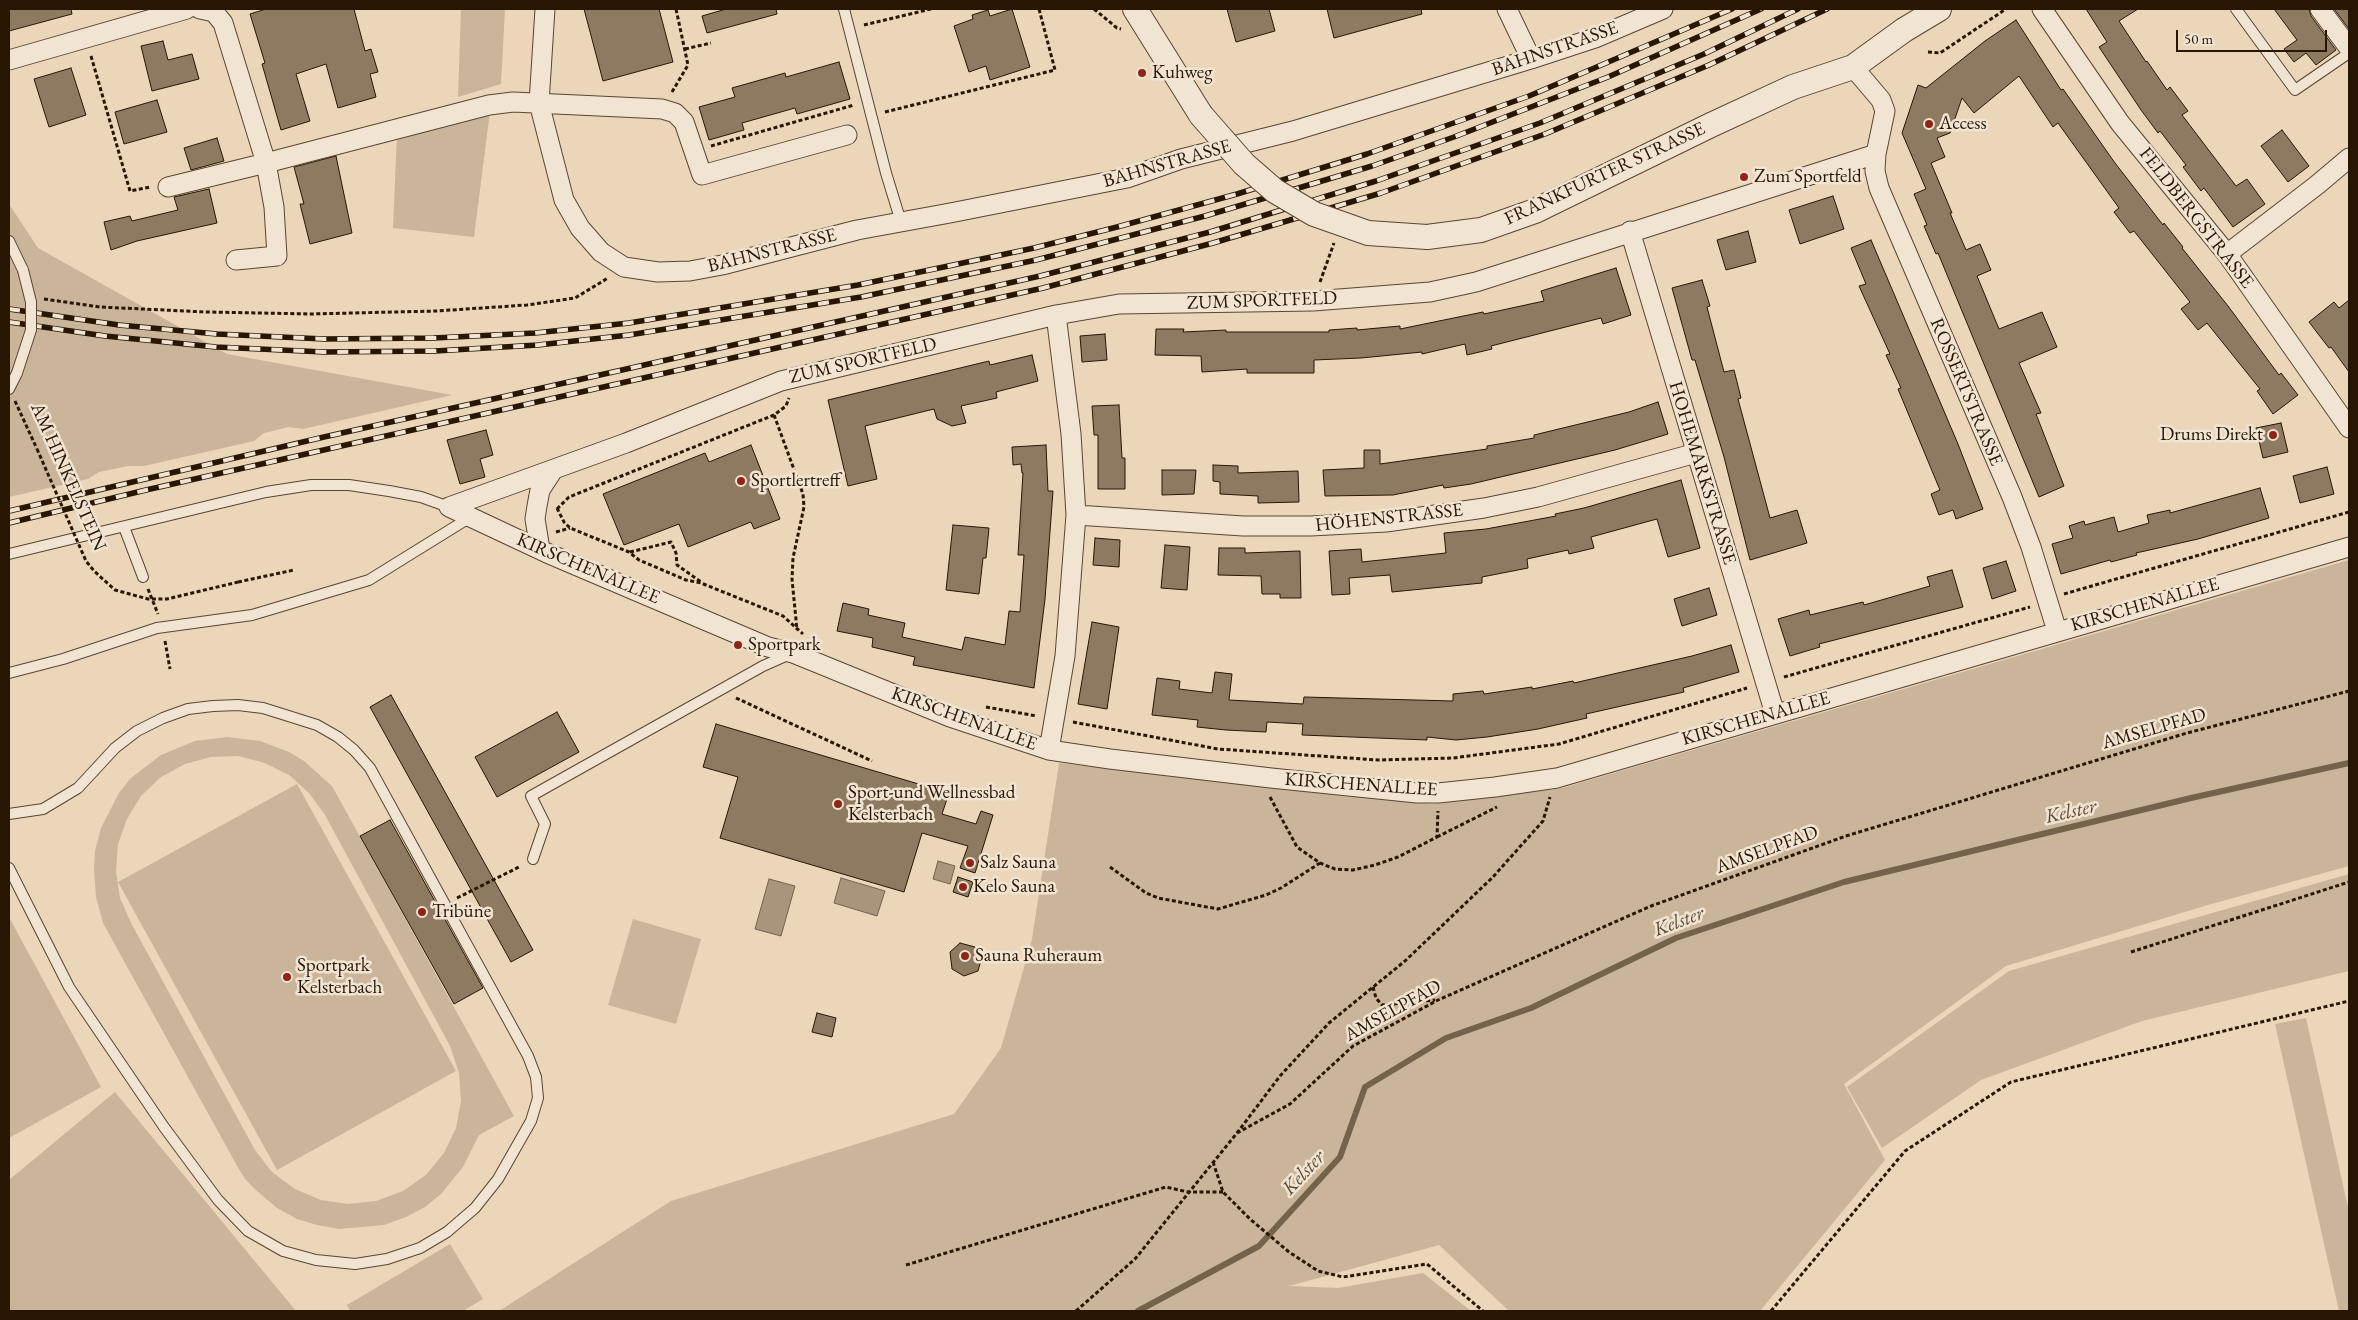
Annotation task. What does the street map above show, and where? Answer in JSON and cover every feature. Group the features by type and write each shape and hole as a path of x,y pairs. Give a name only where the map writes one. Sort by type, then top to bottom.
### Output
{"street":[{"path":"9,60 187,9"},
{"path":"200,9 214,12 223,23 266,163 274,207 277,256 236,260"},
{"path":"545,9 539,103 564,200 585,234 601,252 624,267"},
{"name":"FRANKFURTER STRASSE","path":"1135,9 1201,115 1244,164 1275,191 1314,214 1340,225 1368,233 1427,237 1472,232 1507,222 1793,88 1853,67 1904,30 1940,9"},
{"path":"1507,9 1532,59"},
{"name":"BAHNSTRASSE","path":"624,267 658,272 690,271 722,265 857,230 1127,178 1172,161 1293,131 1532,59 1595,38 1663,9"},
{"name":"FELDBERGSTRASSE","path":"2042,9 2120,123 2226,254 2349,428"},
{"path":"2320,9 2349,48"},
{"path":"1853,67 1881,100 1885,111 1876,154"},
{"path":"168,187 489,105 513,102 662,110 675,113 684,122 702,175 847,135"},
{"name":"ZUM SPORTFELD","path":"448,507 553,470 781,380 1056,315 1119,304 1313,301 1430,292 1476,282 1630,231 1876,154"},
{"name":"ROSSERTSTRASSE","path":"1876,154 1879,188 2012,497 2031,547 2057,631"},
{"path":"2226,254 2317,185 2349,158"},
{"name":"HOHEMARKSTRASSE","path":"1630,231 1775,714"},
{"path":"1049,750 1070,606 1076,515 1071,434 1056,315"},
{"name":"HÖHENSTRASSE","path":"1076,515 1243,526 1311,526 1386,522 1484,508 1538,497 1696,453"},
{"path":"540,549 535,519 536,506 540,490 553,470"},
{"name":"KIRSCHENALLEE","path":"448,507 469,518 768,647 793,653 959,720 1049,750 1110,760 1270,778 1438,793 1557,778 2349,547"}],"lane":[{"path":"844,9 886,173 901,222"},
{"path":"2236,9 2295,90 2349,53"},
{"path":"9,241 23,270 32,302 31,330 11,394"},
{"path":"9,554 266,492 311,485 349,486 421,497 448,507"},
{"path":"9,674 163,627 252,615 370,580 469,518"},
{"path":"124,527 143,577"},
{"path":"532,860 545,824 531,796 763,666 793,653"},
{"path":"9,814 43,809 78,788 115,748 137,730 188,709 238,705 263,708 318,725 338,737 354,750 370,768 528,1056 536,1077 538,1098 531,1121 498,1179 475,1208 447,1232 420,1248 387,1260 355,1264 316,1260 283,1251 248,1231 218,1200 164,1127 69,987 9,868"}],"path":[{"path":"662,110 688,65 676,9"},
{"path":"848,29 931,9"},
{"path":"872,115 1055,70 1039,9"},
{"path":"1928,52 1940,53 2006,9"},
{"path":"86,38 130,191 160,185 168,187"},
{"path":"685,49 710,43"},
{"path":"694,152 868,101"},
{"path":"1313,301 1340,225"},
{"path":"38,298 100,307 206,312 311,314 436,312 527,305 575,298 624,267"},
{"path":"556,517 558,508 569,497 774,415 786,406 798,377"},
{"name":"AM HINKELSTEIN","path":"11,394 86,561 115,590 148,599 167,598 294,570"},
{"path":"774,415 803,494 804,507 793,565 796,630 793,653"},
{"path":"558,508 564,522 570,528 629,552 639,560 686,580 701,583 783,616 796,630 809,639"},
{"path":"977,705 1218,749 1378,760 1452,758 1559,744 2031,606 2047,598 2349,512"},
{"path":"554,525 552,533 570,528"},
{"path":"629,552 671,542 676,553 677,565 701,583"},
{"path":"143,577 163,627 170,669"},
{"path":"720,690 872,761"},
{"name":"AMSELPFAD","path":"1236,1133 1290,1104 1353,1046 1438,1000 1651,906 1846,836 2187,733 2349,691"},
{"path":"1270,778 1269,794 1289,836 1297,847 1320,863 1335,869 1353,870 1398,857 1504,804"},
{"path":"1437,837 1438,793"},
{"path":"1076,1311 1135,1258 1280,1076 1316,1036 1329,1023 1405,961 1492,878 1543,821 1551,794 1541,795"},
{"path":"444,904 532,860"},
{"path":"1110,867 1146,893 1158,898 1218,909 1266,895 1320,863"},
{"path":"2131,952 2349,882"},
{"path":"1373,987 1376,998 1382,1005 1438,1000"},
{"path":"1771,1311 1905,1151 2010,1082 2349,1001"},
{"path":"1213,1162 1223,1192 1250,1220 1289,1252 1318,1271 1343,1277 1428,1264 1483,1311"},
{"path":"906,1266 1166,1187 1188,1192 1223,1192"}],"shaded area":[{"path":"461,9 505,9 501,84 458,97"},
{"path":"490,111 474,237 393,228 397,135"},
{"path":"9,204 38,248 227,354 452,395 303,429 289,427 264,433 254,441 144,466 128,466 99,472 88,479 9,497"},
{"path":"2349,560 2349,866 2208,905 2006,966 1844,1084 1885,1160 1760,1311 1509,1311 1439,1245 1289,1286 1338,1288 1423,1273 1471,1311 499,1311 671,1201 954,1114 1001,1048 1032,939 1059,763 1432,804 1562,788"},
{"path":"227,737 260,741 289,752 304,761 332,786 514,1116 479,1135 463,1167 441,1194 425,1207 406,1217 384,1225 339,1229 297,1219 277,1208 258,1192 245,1179 236,1164 103,923 96,897 94,870 95,851 101,828 119,793 131,778 161,755 195,741","holes":["238,756 265,763 289,775 309,793 325,815 450,1046 459,1073 461,1101 456,1128 444,1153 426,1175 403,1191 376,1201 348,1204 321,1200 295,1189 272,1172 255,1150 131,923 120,898 116,871 118,844 127,819 141,796 161,777 185,764 211,757"]},
{"name":"Sportpark Kelsterbach","path":"297,784 456,1071 277,1170 118,882"},
{"path":"938,861 955,866 950,884 933,879"},
{"path":"2349,874 2349,971 2142,1021 1981,1080 1882,1148 1847,1087 2009,971"},
{"path":"841,878 885,891 877,916 834,903"},
{"path":"769,879 795,886 781,936 755,929"},
{"path":"9,917 101,1087 9,1138"},
{"path":"633,919 701,939 676,1024 608,1005"},
{"path":"2306,1018 2349,1212 2349,1311 2339,1311 2275,1024"},
{"path":"115,1092 296,1311 10,1311 9,1180"},
{"path":"450,1244 483,1299 463,1311 350,1311 347,1305"}],"building":[{"path":"9,9 71,9 72,14 9,31"},
{"path":"266,9 354,9 365,51 371,49 378,72 370,74 376,97 338,108 326,64 296,74 310,121 281,130 262,64 265,63 250,14"},
{"path":"584,9 659,9 673,62 603,81"},
{"path":"726,9 776,9 777,14 707,33 702,16"},
{"path":"1012,9 1030,67 990,80 986,66 969,72 954,26 973,19 972,15 988,10 990,16"},
{"path":"1227,9 1269,9 1275,31 1236,42"},
{"path":"1327,9 1421,9 1422,14 1334,38"},
{"path":"2086,9 2138,9 2119,21 2167,90 2170,87 2188,111 2182,115 2236,186 2247,179 2265,204 2233,227 2204,188 2201,191 2183,167 2186,165 2141,110 2099,47 2107,42"},
{"path":"2274,9 2309,9 2311,16 2336,50 2316,65 2306,53 2294,62 2284,49 2297,40"},
{"path":"2334,9 2349,9 2349,29"},
{"path":"2016,20 2061,90 2063,89 2115,163 2163,225 2164,223 2183,247 2279,375 2281,373 2298,395 2273,414 2257,391 2260,389 2207,323 2198,330 2181,309 2190,302 2134,231 2130,233 2114,212 2119,208 2058,123 2053,127 2019,76 1974,113 1962,98 1950,133 1937,138 1945,157 1931,163 1952,213 1950,213 1966,250 1980,244 1991,270 1977,276 1999,329 2042,312 2057,347 2019,363 2041,413 2036,414 2064,486 2039,497 1938,253 1936,254 1924,226 1927,225 1914,194 1926,189 1902,133 1918,85 1926,88 1985,41"},
{"path":"163,41 168,60 192,54 199,79 152,91 141,46"},
{"path":"839,62 850,99 797,114 795,108 742,123 744,130 709,140 699,107 735,97 732,88 785,73 786,77"},
{"path":"71,68 86,115 49,127 34,79"},
{"path":"157,100 167,132 124,144 115,112"},
{"path":"2282,130 2309,166 2288,182 2261,146"},
{"path":"217,138 224,161 191,170 184,148"},
{"path":"336,156 352,233 310,244 300,204 304,204 294,167"},
{"path":"209,189 217,223 137,241 111,250 104,222 130,216 132,221 178,210 174,197"},
{"path":"1833,196 1844,229 1800,244 1789,210"},
{"path":"1748,231 1756,262 1726,270 1717,240"},
{"path":"1871,240 1958,444 1983,509 1956,519 1953,510 1939,515 1931,494 1940,490 1898,389 1901,388 1886,355 1890,354 1859,286 1866,284 1851,248"},
{"path":"1616,268 1631,315 1603,324 1601,318 1491,346 1492,349 1467,355 1465,344 1422,354 1422,352 1314,360 1314,373 1247,373 1247,369 1202,372 1201,356 1155,355 1156,329 1184,329 1183,332 1226,330 1226,332 1329,332 1329,330 1357,328 1357,330 1400,326 1400,329 1544,301 1541,291"},
{"path":"1702,280 1710,306 1707,307 1724,372 1734,370 1741,398 1738,399 1770,518 1797,510 1807,543 1750,560 1724,457 1695,360 1692,360 1672,288"},
{"path":"2349,300 2349,372 2331,347 2329,348 2309,322 2334,302 2339,308"},
{"path":"1105,334 1107,360 1082,362 1080,336"},
{"path":"1032,355 1038,381 996,392 997,398 961,406 966,423 952,426 937,419 934,409 865,426 877,479 848,486 828,400 989,361 990,365"},
{"path":"1658,402 1668,434 1615,450 1471,484 1444,488 1443,485 1393,495 1325,496 1323,470 1364,468 1364,450 1380,450 1380,464 1487,449 1487,446 1534,438 1534,435 1629,412"},
{"path":"1119,405 1122,458 1125,458 1125,489 1098,489 1098,435 1094,435 1092,406"},
{"path":"2281,423 2288,452 2263,458 2256,428"},
{"path":"486,430 493,455 480,459 485,477 460,484 447,440"},
{"path":"751,445 780,519 754,529 751,522 688,547 679,524 624,545 603,494 705,453 709,462"},
{"path":"1046,445 1048,491 1053,491 1045,599 1034,688 913,665 915,657 872,647 873,638 837,631 843,603 869,609 868,615 905,623 902,637 962,650 965,637 1005,645 1009,611 1020,612 1024,555 1018,555 1023,473 1021,464 1013,465 1012,447"},
{"path":"1213,465 1238,466 1238,473 1298,471 1299,502 1258,503 1258,496 1220,494 1220,482 1213,481"},
{"path":"2327,467 2334,494 2300,503 2293,476"},
{"path":"1162,470 1196,470 1194,494 1162,495"},
{"path":"1681,480 1700,548 1668,557 1657,519 1591,537 1594,548 1569,554 1568,550 1527,559 1528,568 1482,577 1482,583 1392,592 1390,575 1349,578 1350,594 1332,595 1329,551 1361,549 1362,562 1446,553 1444,533 1486,529 1556,516 1555,514 1584,508"},
{"path":"2260,488 2269,518 2198,539 2136,553 2137,555 2111,562 2110,560 2061,574 2052,544 2073,538 2069,526 2084,521 2085,525 2114,517 2118,532 2149,523 2147,515 2170,510 2170,513"},
{"path":"953,525 989,528 986,558 983,558 979,594 946,590"},
{"path":"1095,538 1120,540 1119,567 1093,565"},
{"path":"1165,545 1190,547 1187,590 1161,588"},
{"path":"1219,548 1245,548 1245,553 1300,551 1301,598 1280,598 1280,594 1262,594 1261,576 1218,575"},
{"path":"2006,561 2016,591 1992,599 1983,568"},
{"path":"1952,570 1963,607 1819,644 1820,647 1790,656 1778,619 1809,610 1810,615 1863,602 1864,605 1930,586 1927,577"},
{"path":"1709,588 1717,615 1682,626 1674,599"},
{"path":"1092,622 1119,627 1107,709 1078,704"},
{"path":"1731,645 1739,672 1683,688 1684,692 1586,714 1587,718 1538,729 1487,737 1456,740 1427,737 1427,740 1302,735 1303,724 1267,722 1266,732 1226,730 1197,727 1198,720 1152,715 1157,678 1180,681 1179,689 1212,693 1215,672 1232,674 1229,700 1303,704 1304,697 1453,701 1453,694 1483,691 1484,694 1532,687 1532,689 1573,681 1574,683 1692,656"},
{"path":"391,695 533,950 511,962 370,707"},
{"path":"557,712 579,752 497,797 475,757"},
{"name":"Sport-und Wellnessbad Kelsterbach","path":"716,724 949,793 942,814 976,824 981,811 993,815 975,873 960,868 968,846 922,833 904,892 720,838 738,777 703,767"},
{"name":"Tribüne","path":"390,820 483,988 454,1004 360,836"},
{"name":"Kelo Sauna","path":"958,877 973,882 968,897 953,892"},
{"name":"Sauna Ruheraum","path":"960,943 975,947 981,960 978,971 964,976 952,969 950,952"},
{"path":"817,1013 836,1018 832,1037 812,1032"}],"waterway":[{"name":"Kelster","path":"1138,1311 1259,1246 1340,1157 1365,1087 1446,1038 1531,1008 1676,938 1844,882 2191,798 2349,763"}],"railway":[{"path":"9,309 119,325 217,334 324,339 434,338 535,333 629,323 858,285 1034,248 1117,227 1237,194 1367,154 1529,96 1732,9"},
{"path":"9,322 105,336 216,347 324,352 435,351 538,345 629,335 861,297 1036,260 1205,216 1372,166 1454,137 1608,77 1761,9"},
{"path":"9,511 324,437 1040,276 1210,232 1376,181 1540,123 1704,54 1798,9"},
{"path":"9,523 146,490 1043,288 1213,243 1381,193 1545,134 1709,65 1827,9"}],"place":[{"name":"Kuhweg","path":"1142,73"},
{"name":"Access","path":"1929,124"},
{"name":"Zum Sportfeld","path":"1744,177"},
{"name":"Drums Direkt","path":"2273,435"},
{"name":"Sportlertreff","path":"741,481"},
{"name":"Sportpark","path":"738,645"},
{"name":"Sport-und Wellnessbad Kelsterbach","path":"838,804"},
{"name":"Salz Sauna","path":"970,863"},
{"name":"Kelo Sauna","path":"963,887"},
{"name":"Tribüne","path":"422,912"},
{"name":"Sauna Ruheraum","path":"965,956"},
{"name":"Sportpark Kelsterbach","path":"287,977"}]}
